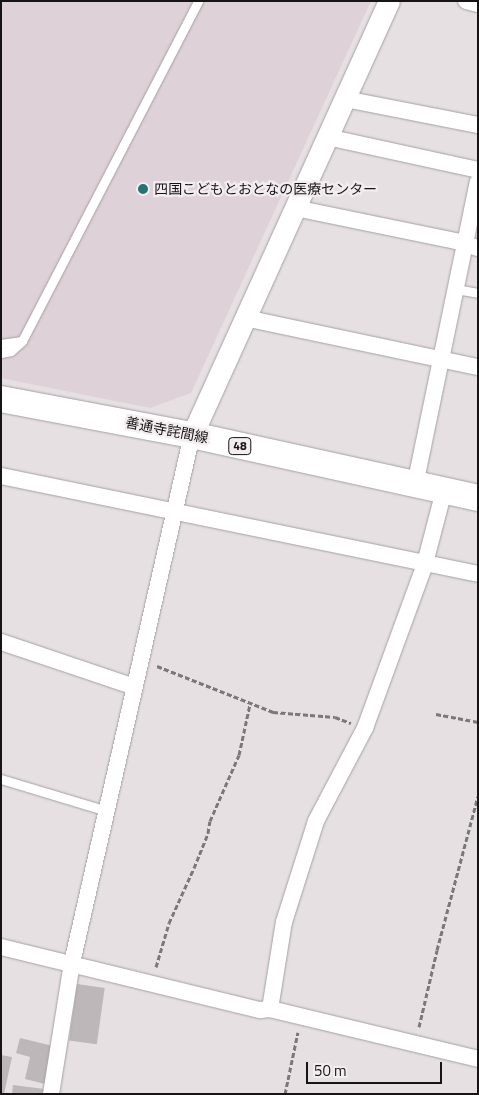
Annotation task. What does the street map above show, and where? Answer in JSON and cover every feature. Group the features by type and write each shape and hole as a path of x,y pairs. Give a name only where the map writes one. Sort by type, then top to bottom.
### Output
{"main road":[{"name":"善通寺詫間線","path":"1,399 192,435 478,498"}],"street":[{"path":"51,1094 72,963 192,435 390,1"},
{"path":"466,1 478,4"},
{"path":"345,99 478,125"},
{"path":"327,137 478,170"},
{"path":"415,485 456,289 471,246 478,182"},
{"path":"295,208 471,246"},
{"path":"245,318 478,367"},
{"path":"1,476 478,574"},
{"path":"270,1009 284,922 316,821 365,728 425,563 444,491"},
{"path":"1,642 135,687"},
{"path":"1,947 260,1010 270,1009 478,1059"}],"lane":[{"path":"1,353 11,351 22,341 198,1"},
{"path":"456,289 478,293"},
{"path":"1,344 22,341"},
{"path":"1,779 107,811"}],"path":[{"path":"155,666 273,712 335,717 365,728"},
{"path":"152,983 168,923 203,848 210,821 239,755 250,704"},
{"path":"436,714 478,722"},
{"path":"416,1044 437,950 478,796"},
{"path":"285,1094 300,1017"}],"shaded area":[{"name":"四国こどもとおとなの医療センター","path":"1,1 371,1 191,393 150,408 1,378"}],"building":[{"path":"77,984 105,988 97,1044 69,1040"},
{"path":"20,1038 53,1046 45,1084 25,1079 30,1057 16,1053"},
{"path":"1,1055 12,1057 4,1094 1,1093"},
{"path":"13,1085 44,1089 44,1094 12,1094"}],"place":[{"name":"四国こどもとおとなの医療センター","path":"143,189"}]}
